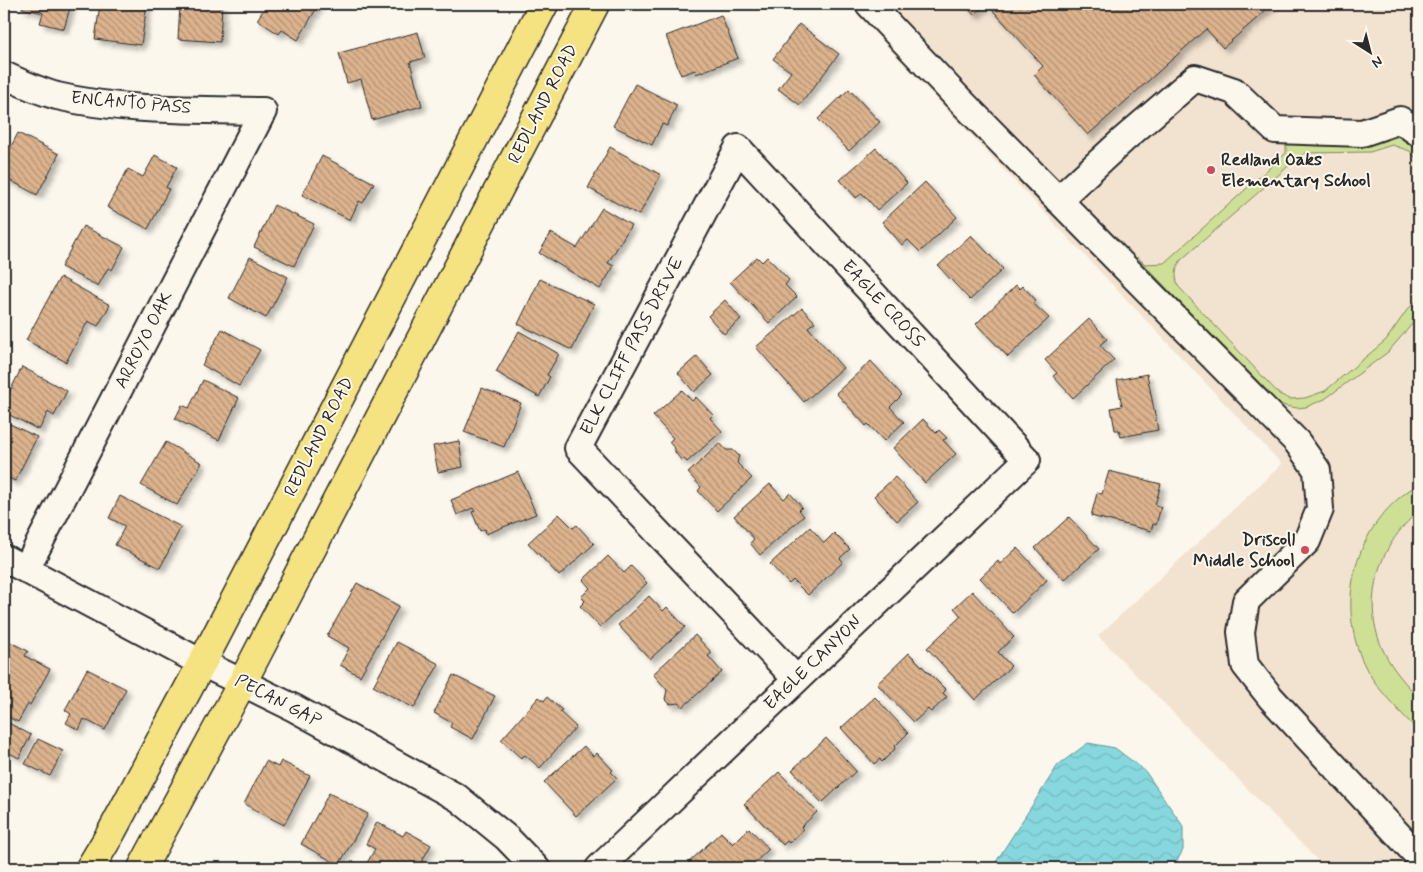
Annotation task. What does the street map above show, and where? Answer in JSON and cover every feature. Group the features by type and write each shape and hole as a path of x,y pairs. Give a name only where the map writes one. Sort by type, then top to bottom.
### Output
{"main road":[{"name":"REDLAND ROAD","path":"90,868 111,833 202,663 544,4"},
{"name":"REDLAND ROAD","path":"142,868 242,683 595,4"}],"street":[{"path":"869,4 943,83 1297,442 1317,470 1320,510 1307,541 1246,602 1241,632 1245,665 1271,698 1419,857"},
{"name":"ENCANTO PASS","path":"4,75 56,96 101,104 142,108 262,111"},
{"path":"1058,200 1123,140 1195,78 1234,91 1274,130 1362,133 1400,120 1419,132"},
{"name":"ARROYO OAK","path":"15,564 262,111"},
{"name":"EAGLE CROSS","path":"738,148 1027,460"},
{"name":"ELK CLIFF PASS DRIVE","path":"738,148 578,448 796,679"},
{"name":"EAGLE CANYON","path":"599,868 1027,460"},
{"name":"PECAN GAP","path":"15,564 202,663 294,708 458,798 507,838 536,868"}],"shaded area":[{"name":"Redland Oaks Elementary School","path":"847,4 1419,4 1419,868 1325,868 1098,636 1282,464"}],"green space":[{"path":"1393,135 1407,139 1419,148 1419,162 1410,151 1392,145 1370,152 1306,153 1300,156 1181,260 1178,267 1176,276 1178,286 1279,394 1290,399 1305,398 1325,391 1386,340 1407,310 1419,298 1419,316 1388,352 1325,399 1306,407 1285,406 1273,400 1137,257 1145,264 1164,263 1286,153 1286,141"},
{"path":"1419,484 1419,511 1393,540 1377,576 1374,614 1377,633 1384,652 1400,676 1419,698 1419,732 1388,698 1367,670 1354,635 1351,610 1352,585 1358,561 1367,538 1381,517 1398,499"}],"water":[{"path":"1088,743 1115,748 1145,771 1183,826 1183,850 1173,868 992,868 1058,765"}],"building":[{"path":"23,4 71,4 64,29 40,23 43,13 22,8"},
{"path":"100,4 147,4 141,45 95,39"},
{"path":"180,4 222,4 220,42 178,39"},
{"path":"267,4 319,4 298,40 282,30 279,34 257,20"},
{"path":"964,4 987,4 974,15"},
{"path":"987,4 1273,4 1223,48 1206,29 1088,135 1034,75 1043,66"},
{"path":"721,15 738,58 696,74 695,70 681,75 666,36"},
{"path":"799,24 839,54 800,105 778,89 791,72 773,59"},
{"path":"418,32 425,58 410,62 422,106 372,120 361,79 347,83 339,53"},
{"path":"635,84 677,105 667,126 662,124 652,145 613,126"},
{"path":"849,89 880,122 849,151 818,119"},
{"path":"18,133 59,154 37,195 4,177 4,160"},
{"path":"610,147 661,175 639,215 588,188"},
{"path":"876,148 907,183 877,210 862,193 856,198 840,180"},
{"path":"155,155 177,167 166,187 169,189 148,229 107,207 128,169 143,177"},
{"path":"322,156 374,183 363,203 359,201 350,220 302,195"},
{"path":"925,182 957,217 920,252 908,240 902,245 882,222"},
{"path":"274,205 314,224 294,266 254,247"},
{"path":"602,208 631,225 608,263 614,266 600,289 539,253 551,233 577,248"},
{"path":"83,226 124,247 112,270 108,268 98,286 61,267"},
{"path":"971,235 1003,269 970,300 938,266"},
{"path":"250,257 288,277 266,318 229,298"},
{"path":"757,257 762,262 767,257 789,280 785,285 797,297 769,323 730,282"},
{"path":"60,277 110,305 98,326 88,321 66,362 26,340"},
{"path":"540,279 594,304 572,350 518,324"},
{"path":"1016,285 1020,289 1023,286 1036,300 1033,303 1049,318 1008,357 976,324"},
{"path":"725,300 741,319 724,334 708,316"},
{"path":"802,308 815,322 808,327 843,368 804,402 756,347"},
{"path":"1089,319 1107,339 1100,345 1114,360 1073,398 1053,376 1057,373 1045,360"},
{"path":"222,329 260,350 239,386 202,365"},
{"path":"519,331 559,354 547,375 550,377 539,397 496,372"},
{"path":"697,356 713,375 694,392 678,373"},
{"path":"871,361 902,395 890,407 904,422 884,441 868,424 866,426 836,393"},
{"path":"22,367 67,391 54,416 48,412 39,430 4,412 4,403"},
{"path":"1147,374 1158,430 1121,437 1119,430 1115,430 1111,408 1122,406 1117,380"},
{"path":"203,380 239,398 219,440 175,419 182,405 189,408"},
{"path":"482,388 521,403 504,447 464,432"},
{"path":"682,390 692,401 696,397 713,415 710,418 722,431 687,462 684,459 681,460 675,452 675,449 669,442 673,438 653,416"},
{"path":"923,419 936,433 939,430 947,438 943,440 956,454 925,483 893,448"},
{"path":"4,421 37,437 15,481 4,476"},
{"path":"459,441 463,467 438,472 433,446"},
{"path":"166,442 202,463 177,505 141,485"},
{"path":"720,443 726,450 733,450 739,456 737,463 752,478 717,511 698,491 701,487 688,473"},
{"path":"1109,471 1161,484 1155,505 1161,507 1156,525 1153,524 1151,531 1091,516 1097,493 1102,494"},
{"path":"518,472 536,514 486,534 485,529 480,531 472,512 475,511 473,508 457,515 451,500"},
{"path":"895,477 918,502 897,521 874,496"},
{"path":"770,484 784,499 790,493 802,507 799,510 804,516 760,555 750,543 754,539 734,516"},
{"path":"120,496 181,527 160,568 115,545 125,526 109,518"},
{"path":"559,514 573,528 577,525 594,544 559,576 528,543"},
{"path":"1069,517 1099,549 1064,580 1035,548"},
{"path":"810,527 824,543 834,533 850,549 840,558 843,562 808,595 793,580 789,584 770,564"},
{"path":"1017,548 1047,580 1013,613 980,578 998,561 1000,564"},
{"path":"608,556 624,573 631,566 647,583 600,627 580,606 585,601 581,597 590,588 583,580"},
{"path":"357,583 399,606 360,676 340,665 349,648 327,636"},
{"path":"972,591 1014,637 998,652 1011,666 975,700 927,648 961,616 954,608"},
{"path":"649,596 663,611 667,607 685,627 650,659 618,625"},
{"path":"695,635 712,653 708,656 722,672 683,707 679,703 670,704 665,699 667,690 653,674"},
{"path":"4,639 28,651 25,656 50,669 18,722 4,715"},
{"path":"397,642 439,664 414,708 373,686"},
{"path":"909,653 946,690 943,693 947,697 931,712 928,709 914,722 877,684"},
{"path":"87,669 126,689 105,730 84,719 79,730 66,723 71,714 65,710"},
{"path":"453,675 495,696 473,739 450,727 452,723 434,713"},
{"path":"539,697 544,701 547,697 562,710 560,712 576,727 540,768 525,755 521,758 501,740"},
{"path":"875,697 908,733 882,762 880,759 874,764 841,728"},
{"path":"7,722 31,735 19,758 4,750 4,728"},
{"path":"826,738 856,771 822,803 792,770"},
{"path":"38,739 63,751 50,776 25,764"},
{"path":"584,746 593,756 597,753 613,770 611,772 617,778 576,816 544,782"},
{"path":"266,761 278,767 281,761 310,776 284,825 244,804"},
{"path":"779,772 817,812 801,827 803,830 789,843 787,841 783,845 744,804"},
{"path":"329,793 368,814 339,865 301,844"},
{"path":"377,822 403,836 406,831 431,845 418,868 364,868 375,849 366,844"},
{"path":"749,828 769,849 749,868 693,868 688,863 721,832 733,844"},
{"path":"460,861 467,868 452,868"}],"place":[{"name":"Redland Oaks Elementary School","path":"1211,170"},
{"name":"Driscoll Middle School","path":"1305,550"}]}
